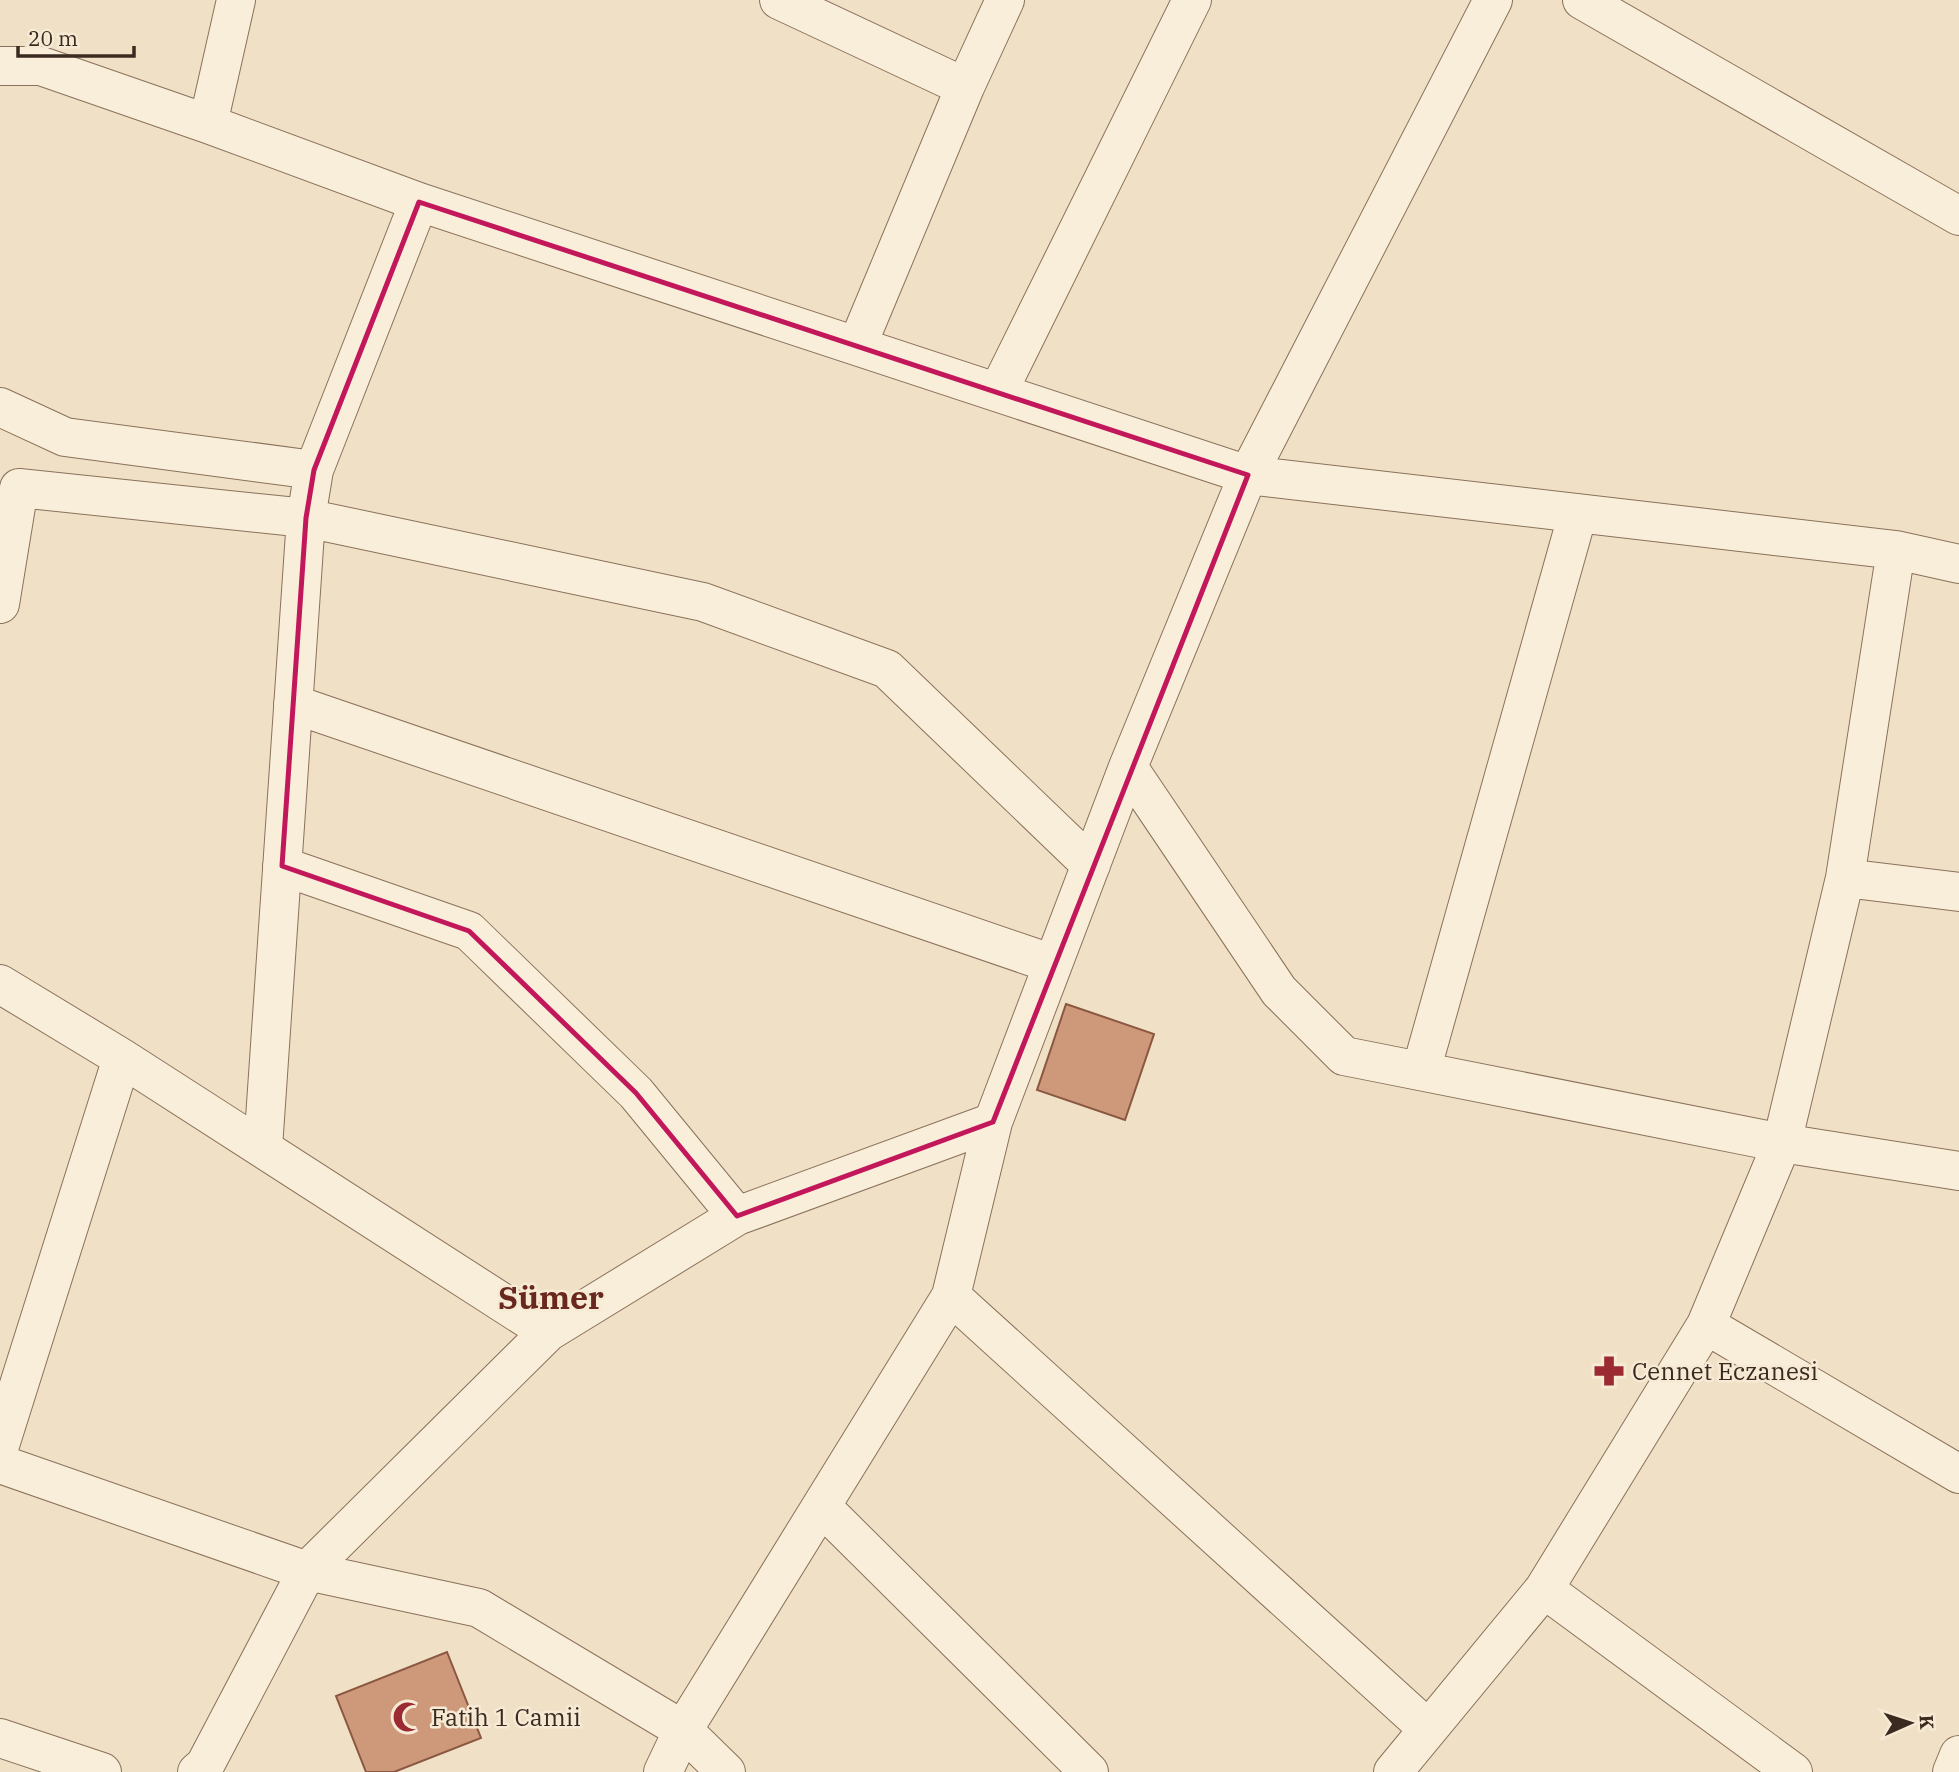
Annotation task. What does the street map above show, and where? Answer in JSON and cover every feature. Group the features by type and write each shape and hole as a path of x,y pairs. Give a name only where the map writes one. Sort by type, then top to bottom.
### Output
{"street":[{"path":"208,124 236,0"},
{"path":"779,0 965,87"},
{"path":"857,346 965,87 1005,0"},
{"path":"998,392 1192,0"},
{"path":"663,1772 683,1730 951,1296 993,1122 1128,767 1248,475 1493,0"},
{"path":"1582,0 1959,216"},
{"path":"0,66 41,66 419,202 1248,475 1896,550 1959,564"},
{"path":"263,1148 306,518 314,470 419,202"},
{"path":"0,407 65,437 314,470"},
{"path":"0,604 19,488 306,518 703,602 887,669 1091,865"},
{"path":"1421,1072 1578,513"},
{"path":"1393,1772 1544,1589 1706,1325 1782,1143 1845,878 1896,550"},
{"path":"293,704 1053,964"},
{"path":"1128,767 1279,991 1344,1056 1782,1143 1959,1171"},
{"path":"282,866 469,931 636,1093 737,1216"},
{"path":"1845,878 1959,892"},
{"path":"0,984 122,1058 548,1332"},
{"path":"0,1445 122,1058"},
{"path":"209,1770 307,1571 548,1332 737,1216 993,1122"},
{"path":"951,1296 1429,1729"},
{"path":"1706,1325 1959,1474"},
{"path":"0,1464 307,1571 479,1608 683,1730 726,1772"},
{"path":"822,1507 1089,1772"},
{"path":"1544,1589 1793,1772"},
{"path":"0,1738 102,1772"},
{"path":"1952,1772 1959,1755"}],"highlighted area":[{"path":"419,202 1248,475 993,1122 737,1216 636,1093 469,931 282,866 306,518 314,470"}],"building":[{"path":"1066,1004 1154,1034 1125,1120 1037,1090"},
{"name":"Fatih 1 Camii","path":"447,1652 481,1738 394,1772 366,1772 336,1696"}],"place":[{"name":"Cennet Eczanesi","path":"1609,1371"},
{"name":"Fatih 1 Camii","path":"408,1717"}],"district":[{"name":"Sümer","path":"551,1297"}]}
